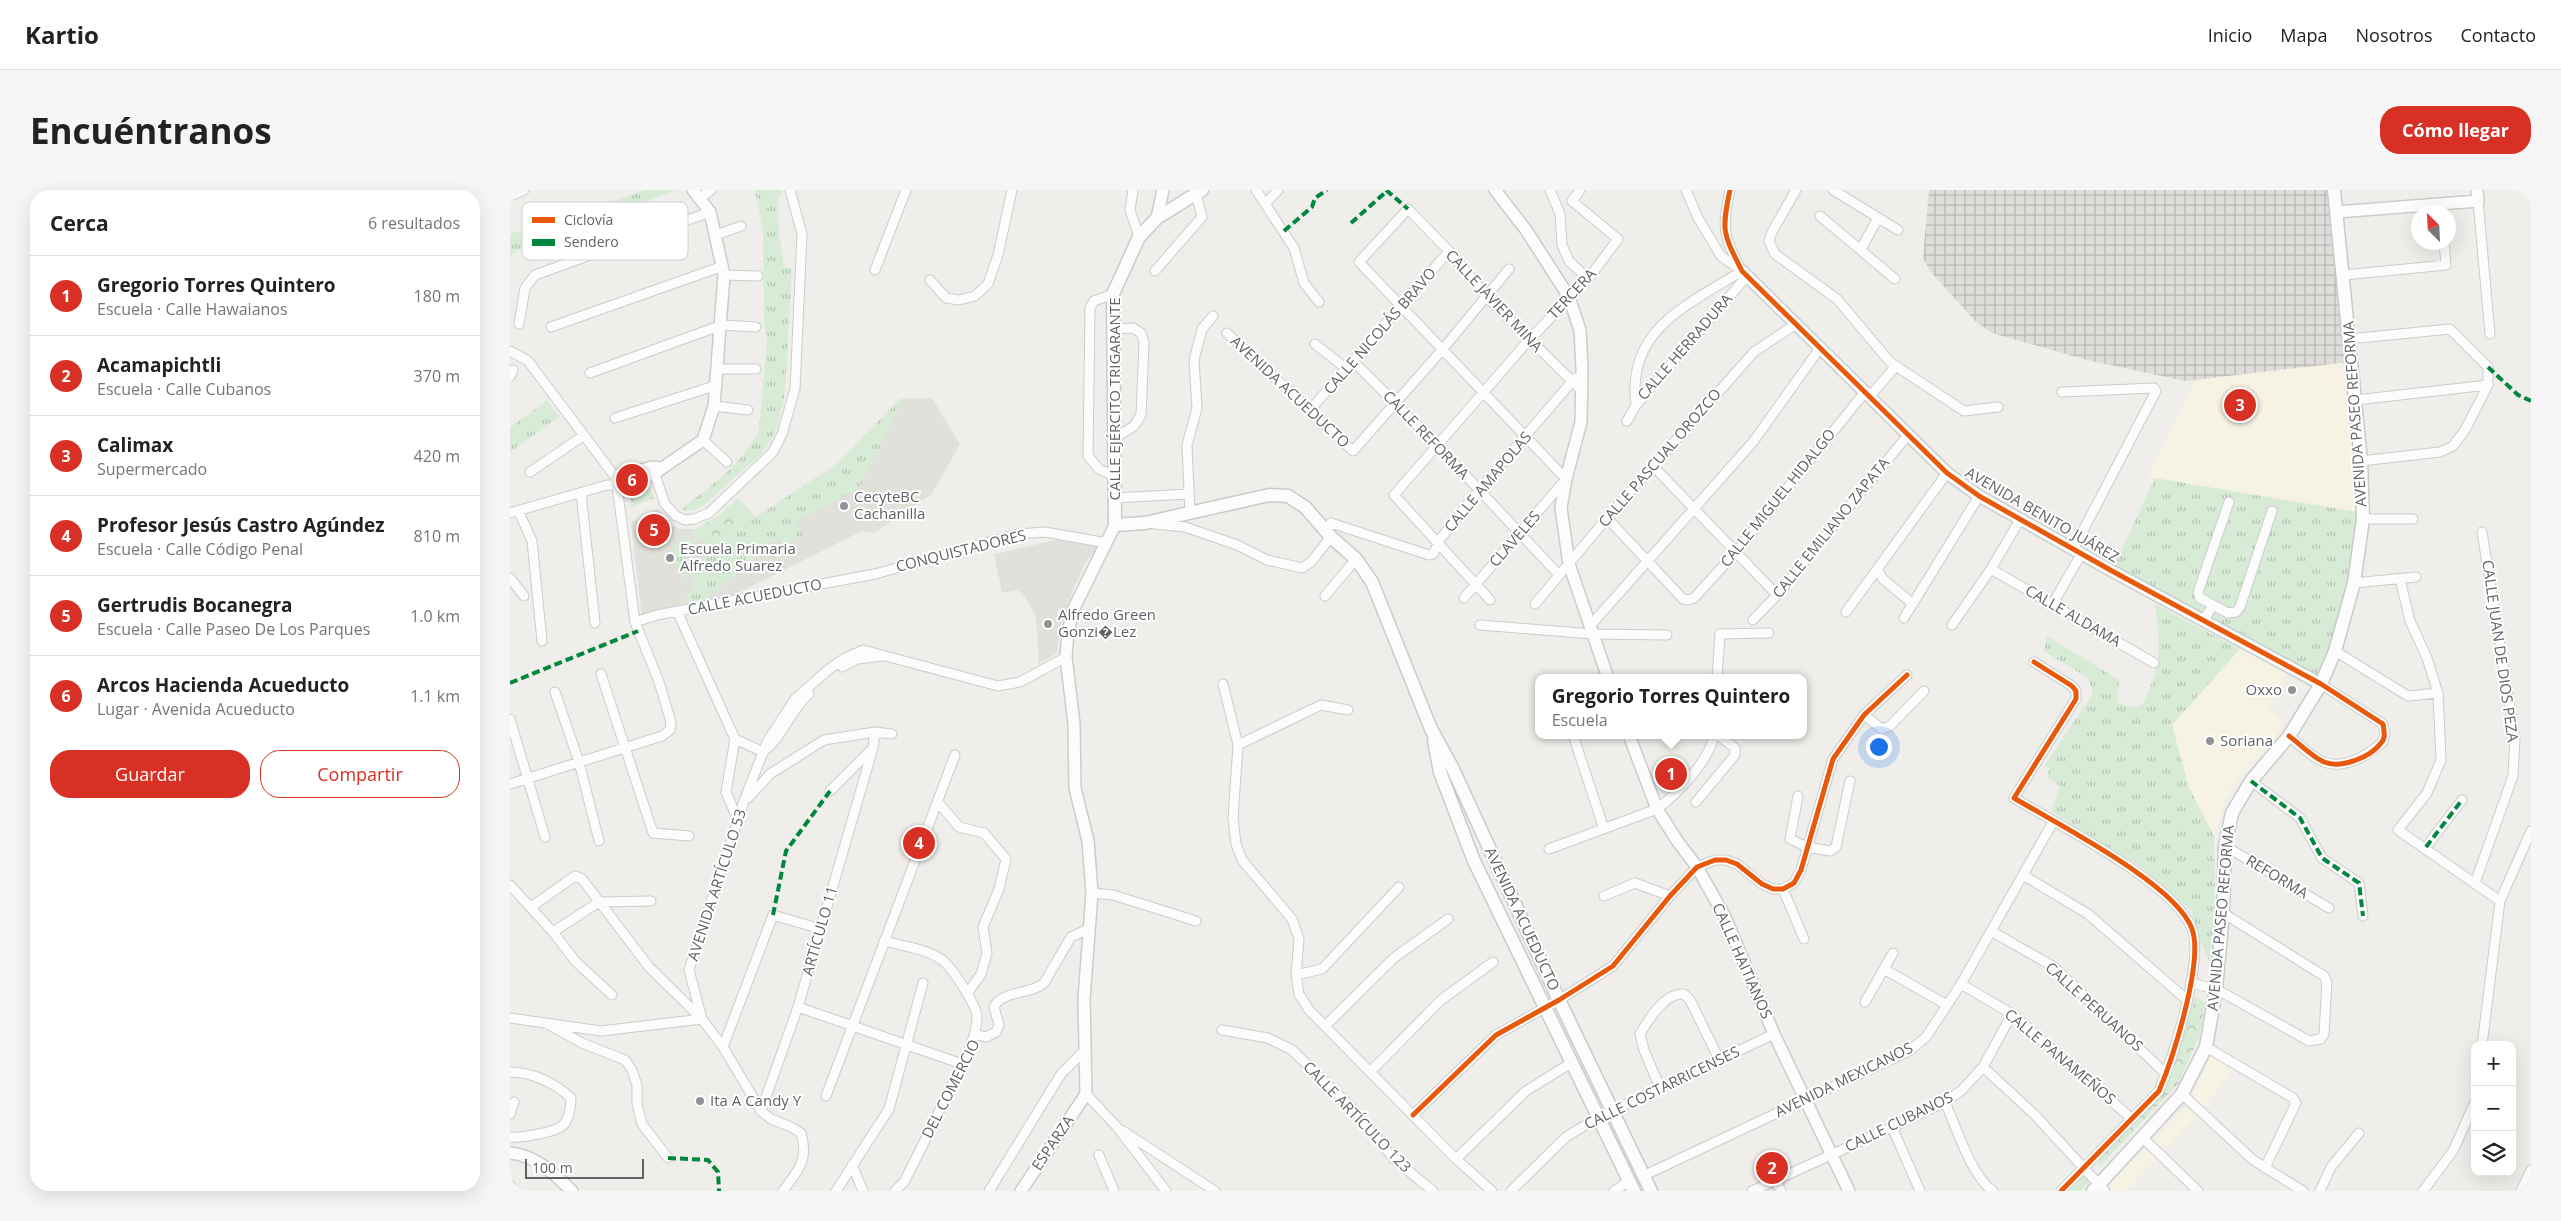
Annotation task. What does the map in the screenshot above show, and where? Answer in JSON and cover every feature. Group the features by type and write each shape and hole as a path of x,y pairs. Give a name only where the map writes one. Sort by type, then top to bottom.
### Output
{"main road":[{"name":"AVENIDA PASEO REFORMA","path":"2099,1189 2182,1094 2206,1047 2216,989 2223,913 2225,846 2232,813 2251,781 2289,736 2321,684 2335,651 2354,583 2363,519 2361,461 2344,275 2334,190"},
{"name":"CALLE EJÉRCITO TRIGARANTE","path":"1115,525 1113,294 1139,237 1157,218 1199,192"},
{"name":"AVENIDA ACUEDUCTO","path":"1115,525 1145,523 1269,496 1288,496 1305,507 1328,533 1356,559 1372,582 1431,729 1452,767 1559,1000 1651,1191"},
{"name":"AVENIDA ACUEDUCTO","path":"1431,729 1440,772 1474,861 1631,1186"}],"street":[{"path":"510,196 524,190"},
{"path":"542,641 532,541 514,511 656,470 703,440 714,406 717,385 724,270 710,212 697,194 711,190"},
{"path":"656,470 665,504 676,516 685,520 704,516 773,452 782,434 795,389 802,234 790,190"},
{"path":"875,270 906,196 906,190"},
{"path":"930,280 946,298 959,300 975,296 988,284 998,255 1012,190"},
{"path":"1133,190 1130,210 1139,237"},
{"path":"1157,218 1163,190"},
{"path":"1256,190 1294,248 1304,283 1319,302"},
{"path":"1266,203 1278,190"},
{"path":"1495,190 1526,230 1568,297 1580,330 1582,368 1581,422 1561,508 1569,564 1607,674"},
{"path":"1550,190 1560,214 1562,245 1569,262 1588,279"},
{"name":"TERCERA","path":"1438,446 1529,340 1568,297 1588,279 1618,239 1572,201 1580,190"},
{"path":"1636,405 1634,385 1647,341 1669,316 1744,273 1721,256 1698,218 1686,190"},
{"name":"AVENIDA BENITO JUÁREZ","path":"1730,190 1723,222 1725,238 1744,273 1947,473 1979,496 2321,684"},
{"path":"1796,190 1772,232 1769,241 1775,254 1837,299 1896,366 1964,411 1998,407"},
{"path":"1833,190 1898,230"},
{"path":"1155,271 1202,216 1199,192"},
{"path":"2449,205 2478,195 2490,334"},
{"name":"CALLE JAVIER MINA","path":"1402,305 1359,262 1408,209 1449,251 1487,297 1582,391"},
{"path":"2337,212 2411,209"},
{"path":"688,220 710,212"},
{"path":"1820,216 1895,279"},
{"path":"1861,249 1878,218"},
{"path":"716,235 742,226"},
{"path":"2344,275 2446,265 2445,250"},
{"name":"CALLE NICOLÁS BRAVO","path":"1310,410 1348,370 1449,251"},
{"path":"519,324 525,288 534,275 576,260"},
{"path":"1395,402 1442,350 1509,269"},
{"path":"551,328 724,270 758,276"},
{"name":"CALLE HERRADURA","path":"1627,421 1636,405 1744,273"},
{"path":"1113,294 1094,301 1090,308 1088,456 1099,469 1114,476"},
{"path":"1402,305 1442,350 1566,480"},
{"path":"1190,514 1187,445 1197,408 1194,360 1202,329 1213,316"},
{"name":"CALLE PASCUAL OROZCO","path":"1535,604 1607,518 1754,352 1796,324"},
{"path":"590,373 722,325 756,326"},
{"path":"1113,330 1132,328 1141,333 1144,342 1141,415 1134,426 1114,439"},
{"path":"2349,339 2450,329 2488,367 2488,385 2465,430 2453,446 2440,452 2361,461"},
{"name":"AVENIDA ACUEDUCTO","path":"1227,333 1353,451 1395,402"},
{"path":"1315,344 1348,370"},
{"path":"1592,630 1648,562 1753,442 1820,348"},
{"path":"510,351 528,361 583,436 613,482 635,622 659,682 671,722 670,730 662,736 510,784"},
{"name":"CALLE REFORMA","path":"1354,362 1438,446 1559,575"},
{"name":"CALLE MIGUEL HIDALGO","path":"1648,562 1683,599 1694,598 1736,552 1867,394 1896,366"},
{"name":"CALLE AMAPOLAS","path":"1328,533 1331,522 1429,555 1434,554 1438,544 1479,490 1525,438 1582,368"},
{"path":"718,369 756,369"},
{"path":"615,418 717,385"},
{"path":"2356,400 2488,385"},
{"path":"2053,603 2156,391 2154,388 2062,392"},
{"path":"714,406 748,410"},
{"name":"CALLE EMILIANO ZAPATA","path":"1753,620 1777,596 1908,435"},
{"path":"530,472 583,436"},
{"path":"703,440 727,462"},
{"path":"1438,446 1394,495 1474,585 1490,600"},
{"path":"1653,466 1777,596"},
{"path":"1846,612 1947,473"},
{"name":"CLAVELES","path":"1464,598 1566,480"},
{"path":"581,493 595,623"},
{"path":"1114,498 1189,494"},
{"path":"1904,618 1979,496"},
{"path":"2229,502 2198,592 2200,598 2228,613 2236,612 2240,608 2272,511"},
{"path":"1607,518 1648,562"},
{"path":"1952,625 1992,569 2022,518"},
{"path":"2363,519 2413,519"},
{"path":"1145,523 1185,527 1237,546 1268,560 1302,568 1311,562 1328,533"},
{"path":"1115,525 1074,608 1068,632 1066,657 1074,724 1075,788 1088,841 1092,893 1084,999 1086,1094 1117,1127 1166,1191"},
{"name":"CONQUISTADORES","path":"875,574 1018,534 1045,532 1107,543"},
{"name":"CALLE JUAN DE DIOS PEZA","path":"2475,883 2512,776 2515,739 2482,532"},
{"path":"1325,596 1356,559"},
{"path":"1877,569 1883,579 1913,604"},
{"name":"CALLE ALDAMA","path":"1992,569 2154,663"},
{"name":"CALLE ACUEDUCTO","path":"635,622 677,611 875,574"},
{"path":"2354,583 2416,577"},
{"path":"510,578 524,596"},
{"path":"2400,579 2410,621 2427,658 2438,693 2441,760 2427,793 2398,830 2426,847 2500,901"},
{"path":"2204,620 2213,605"},
{"path":"677,611 735,739 726,792 739,823"},
{"path":"1480,626 1667,635"},
{"path":"1717,674 1720,634 1769,633"},
{"name":"AVENIDA ARTÍCULO 53","path":"702,1019 689,970 739,823 744,801 766,742 795,699 828,670 863,650 998,686 1020,682 1066,657"},
{"path":"2335,651 2408,696 2438,693"},
{"path":"2034,662 2072,686 2076,691 2076,699 2014,798 2053,822"},
{"path":"601,674 653,833 689,836"},
{"path":"1412,1115 1496,1036 1613,966 1670,896 1697,867 1716,860 1726,860 1737,864 1762,884 1773,889 1783,889 1794,883 1801,870 1833,759 1864,715 1906,675"},
{"path":"1223,684 1238,746 1233,818 1236,844 1242,860 1292,919 1299,939 1296,975 1299,994 1309,1010 1456,1159 1492,1191"},
{"path":"2289,736 2325,762 2342,763 2358,759 2382,742 2385,734 2383,724 2321,684"},
{"path":"1864,715 1882,729 1890,726 1924,691"},
{"path":"555,692 579,762 599,841"},
{"path":"1238,746 1321,705 1348,710"},
{"path":"510,719 526,779 545,837"},
{"path":"744,801 770,774 824,740 875,732 892,734"},
{"name":"ARTÍCULO 11","path":"761,1111 798,1007 873,748 875,732"},
{"path":"735,739 763,752"},
{"path":"1574,739 1604,829"},
{"name":"CALLE HAITIANOS","path":"1631,739 1657,809 1697,867 1725,917 1774,1034 1849,1191"},
{"path":"1550,850 1657,809 1671,798 1712,748 1713,739"},
{"path":"1696,802 1736,754 1735,748 1723,739"},
{"path":"830,791 873,748"},
{"path":"826,1096 955,755"},
{"path":"1798,796 1790,838 1807,846 1830,851 1836,847 1850,781"},
{"path":"2251,781 2300,818 2322,858 2359,883 2363,916"},
{"path":"2426,847 2462,800"},
{"path":"938,802 959,827 984,833 1006,859 999,890 983,927 987,953 981,974 967,994"},
{"name":"AVENIDA MEXICANOS","path":"1643,1176 1909,1051 1926,1037 1961,984 2053,822"},
{"name":"AVENIDA PASEO REFORMA","path":"2053,822 2122,862 2168,897 2185,916 2192,929 2196,944 2187,1000 2166,1074 2159,1091 2061,1191"},
{"path":"2482,1041 2500,901 2531,831"},
{"name":"REFORMA","path":"2225,846 2329,908"},
{"path":"2022,875 2088,914 2187,1000"},
{"path":"530,907 575,876 582,879 648,967 702,1019 723,1047 761,1111 771,1119 791,1127 801,1134 803,1142 801,1167 783,1191"},
{"path":"1604,896 1635,883 1670,896"},
{"path":"510,885 553,932 576,962 612,995"},
{"path":"1296,975 1322,969 1399,888"},
{"path":"1783,889 1804,939"},
{"path":"1092,893 1113,895 1196,921"},
{"path":"553,932 600,902 651,901"},
{"path":"2190,983 2216,989 2309,1040 2321,1039 2324,1034 2327,982 2324,976 2223,913"},
{"path":"723,1047 773,915 821,929"},
{"path":"1325,1026 1395,957 1448,919"},
{"name":"DEL COMERCIO","path":"895,1191 904,1182 975,1034 986,1037 996,1032 999,1025 994,1007 996,1003 1008,996 1039,987 1044,983 1071,937 1088,929"},
{"name":"CALLE PERUANOS","path":"1991,931 2054,967 2166,1074"},
{"path":"884,941 933,955 944,962 976,1010 975,1034"},
{"path":"1865,1002 1893,953"},
{"path":"1371,1071 1441,1000 1493,962"},
{"path":"1884,970 1947,1005"},
{"path":"836,1191 889,1109 924,984"},
{"name":"CALLE PANAMEÑOS","path":"1961,984 2012,1014 2131,1118"},
{"path":"1660,1088 1644,1050 1640,1034 1669,996 1677,993 1684,994 1690,1000 1719,1059"},
{"path":"798,1007 962,1064"},
{"name":"CALLE CUBANOS","path":"1752,1191 1945,1102 1962,1090 1983,1066 2012,1014"},
{"path":"510,1018 601,1031 702,1019"},
{"path":"546,1023 582,1043 625,1060 632,1070 638,1085 636,1104 642,1124 668,1158"},
{"name":"CALLE ARTÍCULO 123","path":"1222,1030 1268,1038 1292,1050 1353,1109 1394,1159 1433,1191"},
{"name":"CALLE COSTARRICENSES","path":"1511,1191 1566,1137 1597,1118 1774,1034"},
{"path":"2206,1047 2293,1098 2296,1103 2265,1168"},
{"path":"989,1191 1061,1074 1085,1050"},
{"path":"1456,1159 1526,1091 1571,1063"},
{"path":"1983,1066 2034,1114 2084,1168 2099,1189"},
{"path":"510,1072 527,1072 564,1091 571,1098 570,1114 564,1125 556,1131 518,1138 510,1137"},
{"name":"ESPARZA","path":"1021,1191 1086,1094"},
{"path":"2182,1094 2265,1168 2303,1191"},
{"path":"510,1114 514,1102"},
{"path":"1945,1102 1973,1166 1987,1187 1993,1191"},
{"path":"2423,1191 2453,1151 2471,1111"},
{"path":"1117,1127 1215,1191"},
{"path":"1892,1127 1920,1191"},
{"path":"2320,1191 2330,1167 2359,1133"},
{"path":"2143,1138 2198,1191"},
{"path":"510,1153 520,1154 544,1165 572,1191"},
{"path":"1099,1155 1114,1191"},
{"path":"852,1165 863,1191"},
{"path":"2521,1191 2531,1170"},
{"path":"1776,1180 1781,1191"},
{"path":"510,1185 513,1191"},
{"path":"1614,1191 1631,1186"}],"shaded area":[{"path":"1929,190 2332,190 2349,362 2185,381 2087,360 1992,333 1976,322 1930,271 1923,258"},
{"path":"2349,362 2358,512 2148,477 2196,379"},
{"name":"CecyteBC Cachanilla","path":"932,398 960,444 932,494 874,533 862,531 716,604 677,611 683,603 642,618 631,522 658,509 672,525 680,529 695,529 715,550 756,517 837,464 900,399"},
{"path":"1061,539 1099,545 1086,562 1073,590 1060,628 1057,653 1039,664 1036,617 1025,597 1020,592 1016,590 1002,593 994,554"},
{"path":"2240,649 2286,674 2268,708 2284,722 2276,736 2230,789 2214,836 2189,788 2172,725"},
{"path":"2213,1051 2236,1066 2201,1112 2126,1191 2103,1191 2190,1103"}],"green space":[{"path":"646,190 676,190 644,202 609,202"},
{"path":"755,190 781,190 783,194 778,197 779,233 784,268 792,268 785,393 778,424 772,439 759,456 704,504 695,510 688,511 681,509 735,464 753,442 759,429 767,341 764,322 763,232"},
{"path":"522,230 522,248 510,256 510,234"},
{"path":"900,399 903,399 861,485 854,491 796,521 803,536 784,546 780,539 752,554 755,560 704,599 683,604 693,586 694,566 756,517 837,464"},
{"path":"547,400 559,417 510,452 510,428"},
{"path":"2155,478 2363,513 2354,583 2321,684 2112,571"},
{"path":"650,486 654,498 630,508 631,497"},
{"path":"738,498 756,517 714,550 695,529 717,517"},
{"path":"738,501 748,511 742,517 732,507"},
{"path":"658,515 664,527 641,539 635,526"},
{"path":"690,529 695,529 702,537 683,553 688,560 684,585 672,555 673,546 687,535 690,540 695,537"},
{"path":"2155,604 2240,649 2172,725 2189,788 2214,836 2215,904 2209,961 2198,936 2192,911 2139,866 2051,811 2060,786 2046,777 2050,769 2045,765 2093,693 2088,678 2044,651 2047,636 2119,680 2117,702 2132,708 2142,705 2157,667 2159,644"},
{"path":"2195,997 2205,1003 2200,1035 2178,1084 2099,1167 2097,1162 2170,1081"},
{"path":"2086,1173 2090,1181 2080,1191 2070,1191"}],"marked path":[{"path":"1284,231 1312,207 1315,198 1327,190"},
{"path":"1386,190 1408,209"},
{"path":"1351,223 1387,191"},
{"path":"2488,367 2518,395 2531,401"},
{"path":"510,683 638,631"},
{"path":"2251,781 2300,818 2322,858 2359,883 2363,916"},
{"path":"773,915 786,851 830,791"},
{"path":"2426,847 2462,800"},
{"path":"668,1158 708,1160 718,1172 719,1191"}],"cycle path":[{"path":"1730,190 1725,215 1727,240 1742,271 1947,473 1979,496 2112,571 2321,684 2383,724 2384,739 2376,748 2363,757 2347,763 2331,764 2320,760 2289,736"},
{"path":"2034,662 2072,686 2076,691 2076,699 2014,798 2113,856 2163,893 2182,912 2192,929 2195,944 2191,986 2179,1034 2159,1091 2061,1191"},
{"path":"1413,1115 1496,1035 1559,1000 1613,966 1670,896 1697,867 1715,860 1726,860 1737,864 1762,884 1773,889 1783,889 1794,883 1801,870 1833,759 1864,715 1907,675"}],"place":[{"name":"Calimax","path":"2240,405"},
{"name":"Arcos Hacienda Acueducto","path":"632,480"},
{"name":"CecyteBC Cachanilla","path":"844,506"},
{"name":"Gertrudis Bocanegra","path":"654,530"},
{"name":"Escuela Primaria Alfredo Suarez","path":"670,558"},
{"name":"Alfredo Green Gonzi�Lez","path":"1048,624"},
{"name":"Oxxo","path":"2292,690"},
{"name":"Soriana","path":"2210,741"},
{"name":"Gregorio Torres Quintero","path":"1671,774"},
{"name":"Profesor Jesús Castro Agúndez","path":"919,843"},
{"name":"Ita A Candy Y","path":"700,1101"},
{"name":"Acamapichtli","path":"1772,1168"}]}
